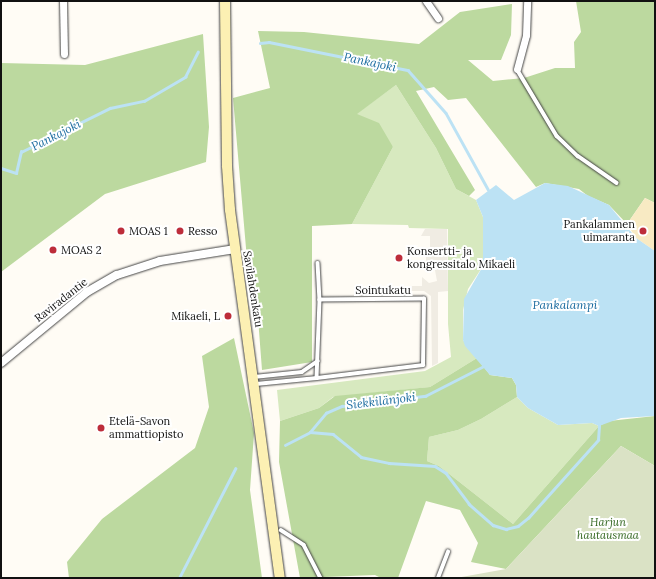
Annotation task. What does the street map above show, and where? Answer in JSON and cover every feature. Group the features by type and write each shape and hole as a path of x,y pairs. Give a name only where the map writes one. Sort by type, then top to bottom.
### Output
{"main road":[{"name":"Savilahdenkatu","path":"225,1 227,166 235,249 255,381 280,578"}],"street":[{"path":"63,1 64,54"},
{"path":"426,1 438,18"},
{"path":"517,69 526,35 527,1"},
{"name":"Raviradantie","path":"1,363 87,292 117,275 160,261 235,249"}],"lane":[{"path":"517,69 557,136 578,156 617,183"},
{"path":"318,263 320,300 318,378"},
{"name":"Sointukatu","path":"255,381 318,378 420,366 424,363 424,299 320,300"},
{"path":"255,381 302,372 318,361"},
{"path":"282,530 304,545 321,578"},
{"path":"438,578 448,552"}],"green space":[{"path":"576,1 655,1 655,203 645,198 627,224 609,205 588,196 579,189 545,183 536,187 466,98 448,100 434,87 416,91 475,190 469,196 456,189 436,148 396,85 357,114 379,123 393,147 352,224 312,226 312,362 262,370 258,318 248,271 233,98 270,88 258,31 304,32 419,44 460,12 512,4 511,35 501,60 468,60 493,81 524,78 555,68 575,68 574,42 581,32"},
{"path":"203,34 209,127 206,162 105,194 1,272 1,63 85,65"},
{"path":"396,85 436,148 456,189 476,200 483,217 483,266 468,289 463,310 463,340 477,358 430,387 333,397 319,408 280,421 277,390 425,371 451,357 448,324 448,229 409,228 408,225 352,224 393,147 356,114"},
{"path":"234,338 254,433 250,490 262,578 69,578 67,562 102,519 195,448 209,407 202,356"},
{"path":"477,358 490,375 512,378 516,385 517,397 481,419 458,430 429,437 427,461 439,466 513,524 599,426 609,421 655,416 655,466 621,446 506,569 471,562 478,543 460,510 426,501 398,578 381,578 375,575 300,578 279,462 280,421 319,408 335,396 430,387"},
{"path":"517,397 528,408 558,425 592,423 599,426 513,524 439,466 427,461 429,437 458,430 481,419"},
{"name":"Harjun hautausmaa","path":"621,446 655,466 655,578 456,578 506,569"}],"sand":[{"name":"Pankalammen uimaranta","path":"645,198 655,203 655,251 636,238 627,224"}],"shaded area":[{"path":"425,229 447,229 448,291 438,292 438,363 432,366 431,296 424,291 380,291 381,286 422,286 422,277 429,283 437,281 434,265 422,268 422,261 426,261 426,251 430,251 430,236 421,236"}],"water":[{"name":"Pankalampi","path":"545,183 568,186 609,205 636,238 655,251 655,416 621,418 599,426 592,423 558,425 528,408 517,397 516,385 512,378 490,375 465,346 463,340 464,299 483,266 483,217 476,200 496,185 514,200"}],"waterway":[{"name":"Pankajoki","path":"260,43 269,42 408,70 446,113 488,189"},
{"name":"Pankajoki","path":"1,168 16,173 21,152 110,108 144,101 185,77 198,52"},
{"name":"Siekkilänjoki","path":"285,445 310,432 326,413 342,406 425,396 484,366"},
{"path":"310,432 333,434 361,457 389,463 435,466 446,473 469,504 493,525 506,529 518,526 528,518 598,440 599,426"},
{"name":"Siekkilänjoki","path":"179,578 235,469"}],"place":[{"name":"MOAS 1","path":"121,231"},
{"name":"Resso","path":"180,231"},
{"name":"Pankalammen uimaranta","path":"643,231"},
{"name":"MOAS 2","path":"53,250"},
{"name":"Konsertti- ja kongressitalo Mikaeli","path":"399,258"},
{"name":"Mikaeli, L","path":"228,316"},
{"name":"Etelä-Savon ammattiopisto","path":"101,428"}]}
